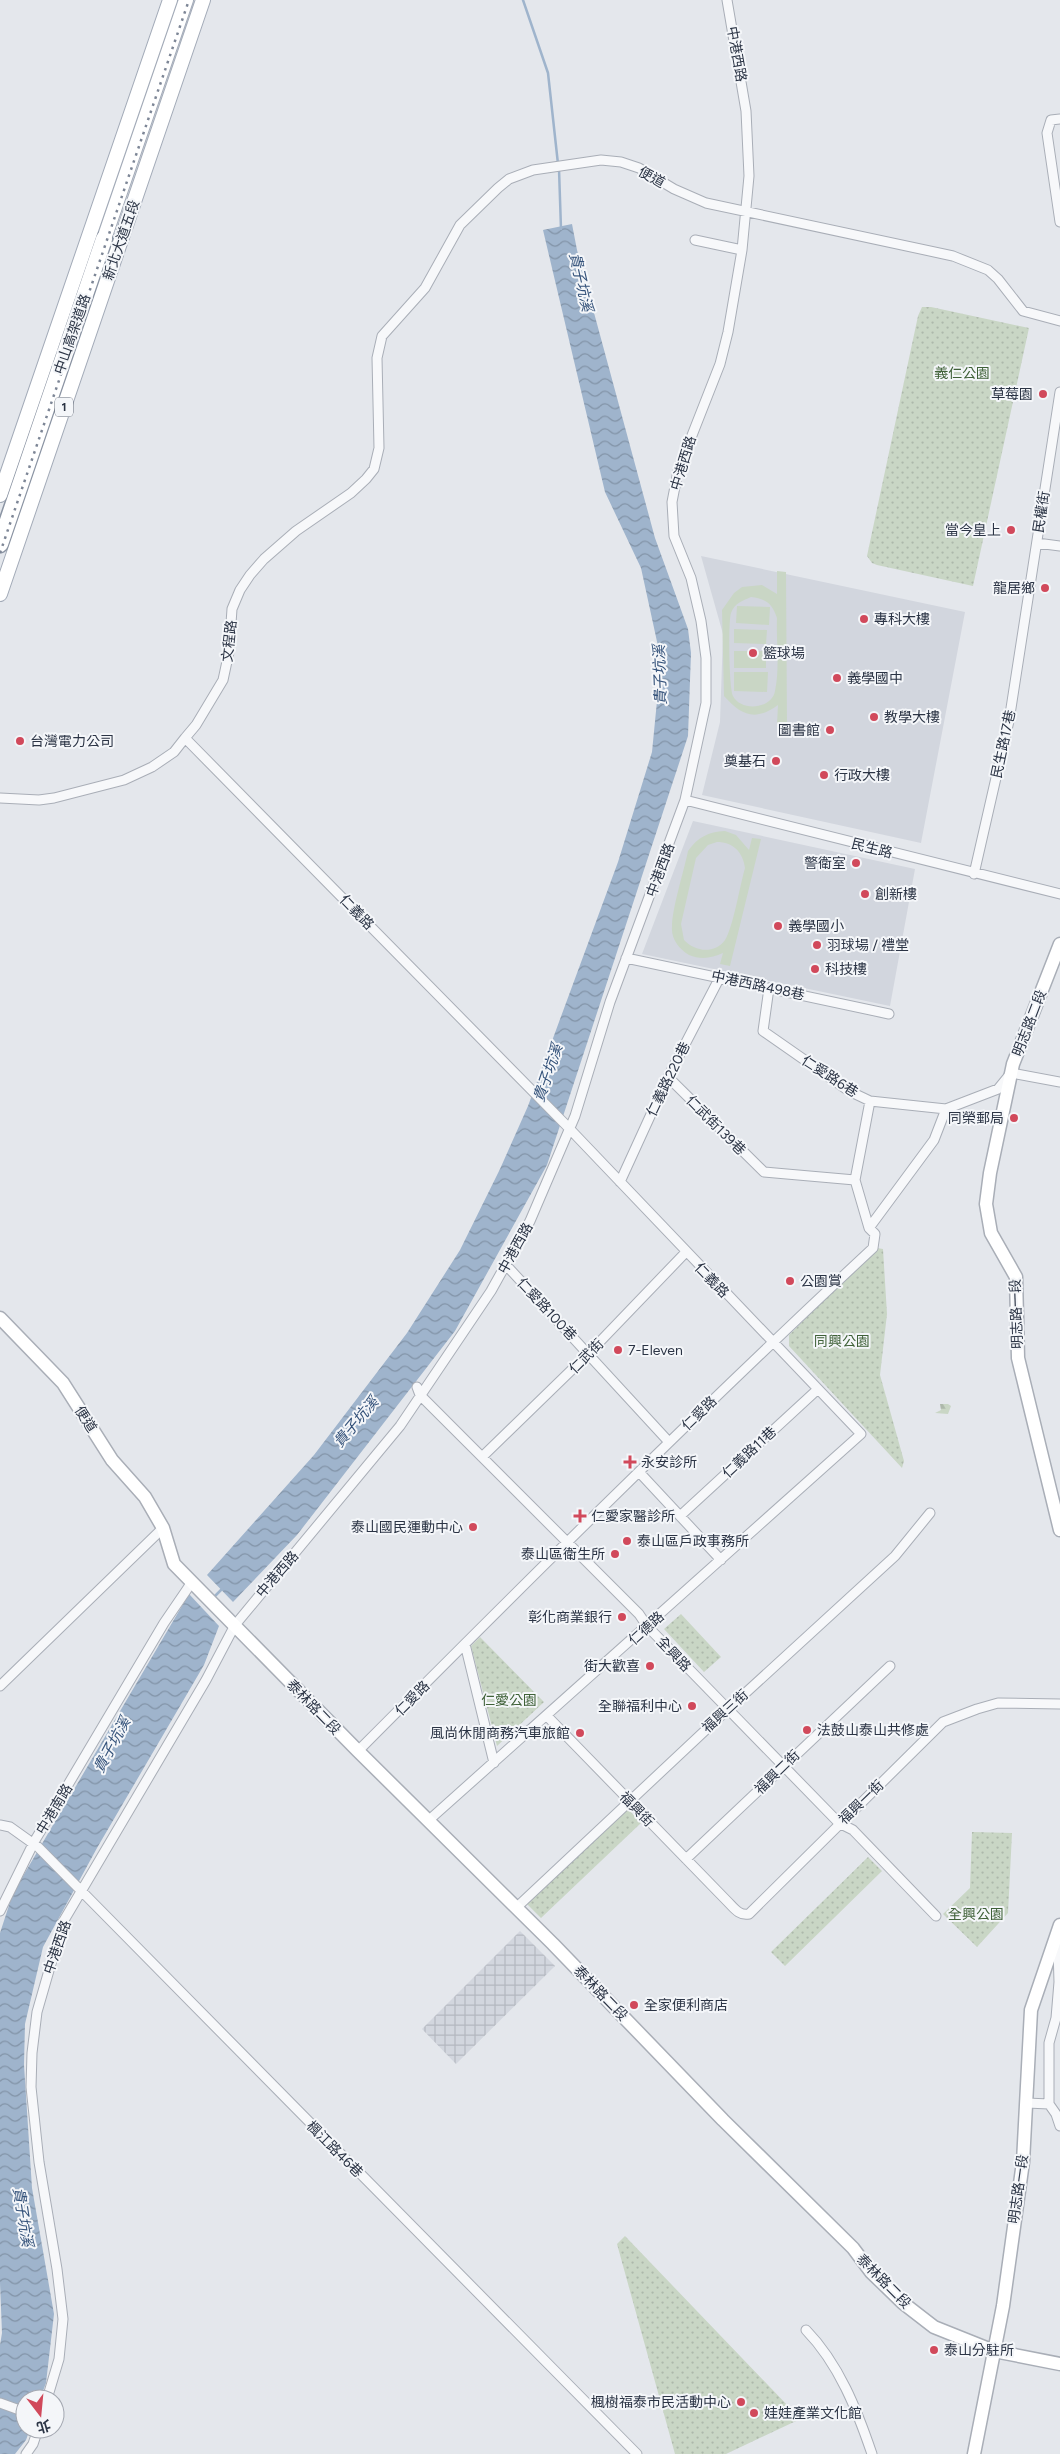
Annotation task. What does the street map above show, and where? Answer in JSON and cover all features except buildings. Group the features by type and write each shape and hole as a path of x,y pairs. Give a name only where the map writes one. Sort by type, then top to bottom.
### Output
{"highway":[{"name":"中山高架道路","path":"0,544 104,238"}],"main road":[{"name":"1","path":"0,495 170,0"},
{"name":"新北大道五段","path":"104,238 186,0"},
{"name":"新北大道五段","path":"0,593 203,0"},
{"name":"明志路二段","path":"1011,1074 1013,1064 1060,944"},
{"name":"明志路一段","path":"1011,1074 988,1182 987,1214 996,1243 1016,1277 1018,1358 1060,1530"},
{"name":"便道","path":"0,1318 63,1383 112,1460 145,1497 163,1528 174,1564"},
{"name":"泰林路二段","path":"174,1564 358,1752 517,1908 723,2120 852,2248 903,2304 934,2327 994,2350 1060,2364"},
{"name":"明志路一段","path":"974,2454 1003,2306 1023,2162 1031,2010 1060,1925"}],"street":[{"name":"中港西路","path":"50,2389 59,2360 63,2319 57,2269 39,2162 31,2087 32,2053 37,2012 63,1922 80,1889 206,1680 231,1622 339,1501 400,1426 419,1391 491,1291 506,1265 530,1221 567,1127 626,958 685,800 706,704 706,658 701,621 690,578 674,536 672,502 678,470 720,364 728,332 742,250 749,176 746,111 727,0"},
{"path":"1060,119 1051,120 1047,133 1060,222"},
{"name":"便道","path":"377,394 378,346 388,327 420,294 460,224 504,184 533,170 601,160 621,162 639,168 689,196 706,203 953,256 972,262 988,270 998,279 1018,307 1029,314 1060,320"},
{"path":"695,240 742,250"},
{"name":"民權街","path":"1026,613 1060,392"},
{"name":"文程路","path":"0,798 39,800 54,798 124,780 152,767 174,752 223,680 229,652 232,609 240,590 250,575 264,559 296,531 351,492 374,469 378,448 377,394"},
{"name":"民權街","path":"1037,543 1060,546"},
{"name":"民生路17巷","path":"974,874 1009,721 1026,613"},
{"name":"仁義路","path":"185,738 567,1127 862,1434"},
{"name":"民生路","path":"685,800 974,874 1060,894"},
{"name":"中港西路498巷","path":"626,958 889,1014"},
{"name":"仁義路220巷","path":"620,1182 668,1078 720,977"},
{"name":"仁愛路6巷","path":"769,988 763,1031 849,1091 870,1102 946,1109"},
{"path":"869,1228 934,1140 946,1109 998,1089 1011,1074 1060,1082"},
{"name":"仁武街139巷","path":"668,1078 764,1172 855,1180"},
{"path":"869,1228 855,1180 870,1102"},
{"name":"仁愛路","path":"358,1752 669,1442 873,1248 875,1234 869,1228"},
{"name":"仁武街","path":"482,1456 589,1353 686,1252"},
{"name":"仁愛路100巷","path":"506,1265 669,1442"},
{"name":"仁義路11巷","path":"680,1516 818,1389"},
{"name":"全興路","path":"419,1391 640,1614 647,1626 839,1823 853,1830 936,1916"},
{"name":"仁德路","path":"429,1820 862,1434"},
{"path":"639,1472 721,1560"},
{"name":"福興三街","path":"517,1908 629,1800 895,1556 930,1512"},
{"path":"0,1686 163,1528"},
{"name":"中港南路","path":"0,1911 36,1844 164,1623 194,1584"},
{"path":"465,1644 494,1763"},
{"name":"福興二街","path":"686,1859 890,1666"},
{"name":"福興一街","path":"727,1901 740,1914 749,1914 943,1722 998,1703 1060,1704"},
{"name":"福興街","path":"547,1716 727,1901"},
{"name":"楓江路46巷","path":"0,1825 10,1827 36,1844 637,2454"},
{"path":"1055,1941 1058,1949 1059,1982 1056,2018 1050,2043 1049,2104 1056,2114 1060,2126"},
{"path":"1027,2103 1049,2104"},
{"path":"806,2330 837,2371 858,2413 872,2454"},
{"path":"0,2403 15,2408"},
{"path":"26,2454 35,2439"}],"shaded area":[{"name":"義學國中","path":"701,556 965,612 921,843 702,795 720,722 723,634"},
{"name":"義學國小","path":"693,821 915,869 890,1006 642,954"},
{"path":"520,1931 555,1966 456,2064 422,2029"}],"green space":[{"name":"義仁公園","path":"922,307 931,307 1029,328 973,586 877,565 872,563 867,556 918,316"},
{"path":"777,571 786,572 787,725 777,724 778,705 762,713 749,714 736,708 724,696 722,610 734,593 742,587 762,585 777,594","holes":["751,597 771,605 777,618 777,673 773,697 763,705 749,706 737,701 733,696 729,654 729,628 731,613 737,605"]},
{"path":"737,606 770,607 769,625 736,623"},
{"path":"734,629 767,630 766,644 734,643"},
{"path":"734,651 766,651 766,668 734,668"},
{"path":"734,672 768,672 767,692 734,691"},
{"path":"725,831 736,835 749,850 752,838 761,839 730,966 720,964 723,953 706,958 689,955 676,943 672,931 674,910 688,851 696,842 708,834","holes":["723,842 736,849 742,857 745,868 734,916 728,934 720,945 710,949 698,949 684,940 681,924 696,858 708,845"]},
{"name":"同興公園","path":"877,1248 883,1249 887,1314 880,1375 904,1461 902,1468 789,1346 789,1335"},
{"path":"940,1404 951,1406 948,1414 935,1413 941,1410"},
{"path":"681,1614 721,1657 704,1672 664,1629"},
{"name":"仁愛公園","path":"480,1637 544,1702 497,1746 471,1646"},
{"path":"628,1809 641,1823 541,1918 527,1904"},
{"name":"全興公園","path":"972,1832 1012,1833 1008,1913 977,1947 943,1914 970,1888"},
{"path":"868,1857 882,1871 785,1966 771,1952"},
{"path":"625,2236 789,2407 796,2421 726,2454 675,2454 617,2244"}],"water":[{"path":"572,224 577,250 655,538 688,629 691,653 688,736 547,1165 455,1331 297,1535 233,1602 207,1575 314,1455 407,1333 460,1250 500,1169 528,1106 618,862 652,752 661,660 641,568 605,492 543,230"},
{"path":"189,1594 219,1626 204,1665 97,1848 43,1947 25,2024 24,2065 32,2188 54,2314 44,2389 15,2389 15,2439 26,2440 15,2454 0,2454 0,2345 2,2333 0,2283 0,1933 13,1893"}],"waterway":[{"name":"貴子坑溪","path":"523,0 548,73 558,164"},
{"name":"貴子坑溪","path":"559,169 561,229"},
{"name":"貴子坑溪","path":"214,1597 222,1589"}],"railway":[{"path":"0,553 189,0"}],"place":[{"name":"草莓園","path":"1043,394"},
{"name":"當今皇上","path":"1011,530"},
{"name":"龍居鄉","path":"1045,588"},
{"name":"專科大樓","path":"864,619"},
{"name":"籃球場","path":"753,653"},
{"name":"義學國中","path":"837,678"},
{"name":"教學大樓","path":"874,717"},
{"name":"圖書館","path":"830,730"},
{"name":"台灣電力公司","path":"20,741"},
{"name":"奠基石","path":"776,761"},
{"name":"行政大樓","path":"824,775"},
{"name":"警衛室","path":"856,863"},
{"name":"創新樓","path":"865,894"},
{"name":"義學國小","path":"778,926"},
{"name":"羽球場 / 禮堂","path":"817,945"},
{"name":"科技樓","path":"815,969"},
{"name":"同榮郵局","path":"1014,1118"},
{"name":"公園賞","path":"790,1281"},
{"name":"7-Eleven","path":"618,1350"},
{"name":"永安診所","path":"630,1462"},
{"name":"仁愛家醫診所","path":"580,1516"},
{"name":"泰山國民運動中心","path":"473,1527"},
{"name":"泰山區戶政事務所","path":"627,1541"},
{"name":"泰山區衛生所","path":"615,1554"},
{"name":"彰化商業銀行","path":"622,1617"},
{"name":"街大歡喜","path":"650,1666"},
{"name":"全聯福利中心","path":"692,1706"},
{"name":"法鼓山泰山共修處","path":"807,1730"},
{"name":"風尚休閒商務汽車旅館","path":"580,1733"},
{"name":"全家便利商店","path":"634,2005"},
{"name":"泰山分駐所","path":"934,2350"},
{"name":"楓樹福泰市民活動中心","path":"741,2402"},
{"name":"娃娃產業文化館","path":"754,2413"}]}
